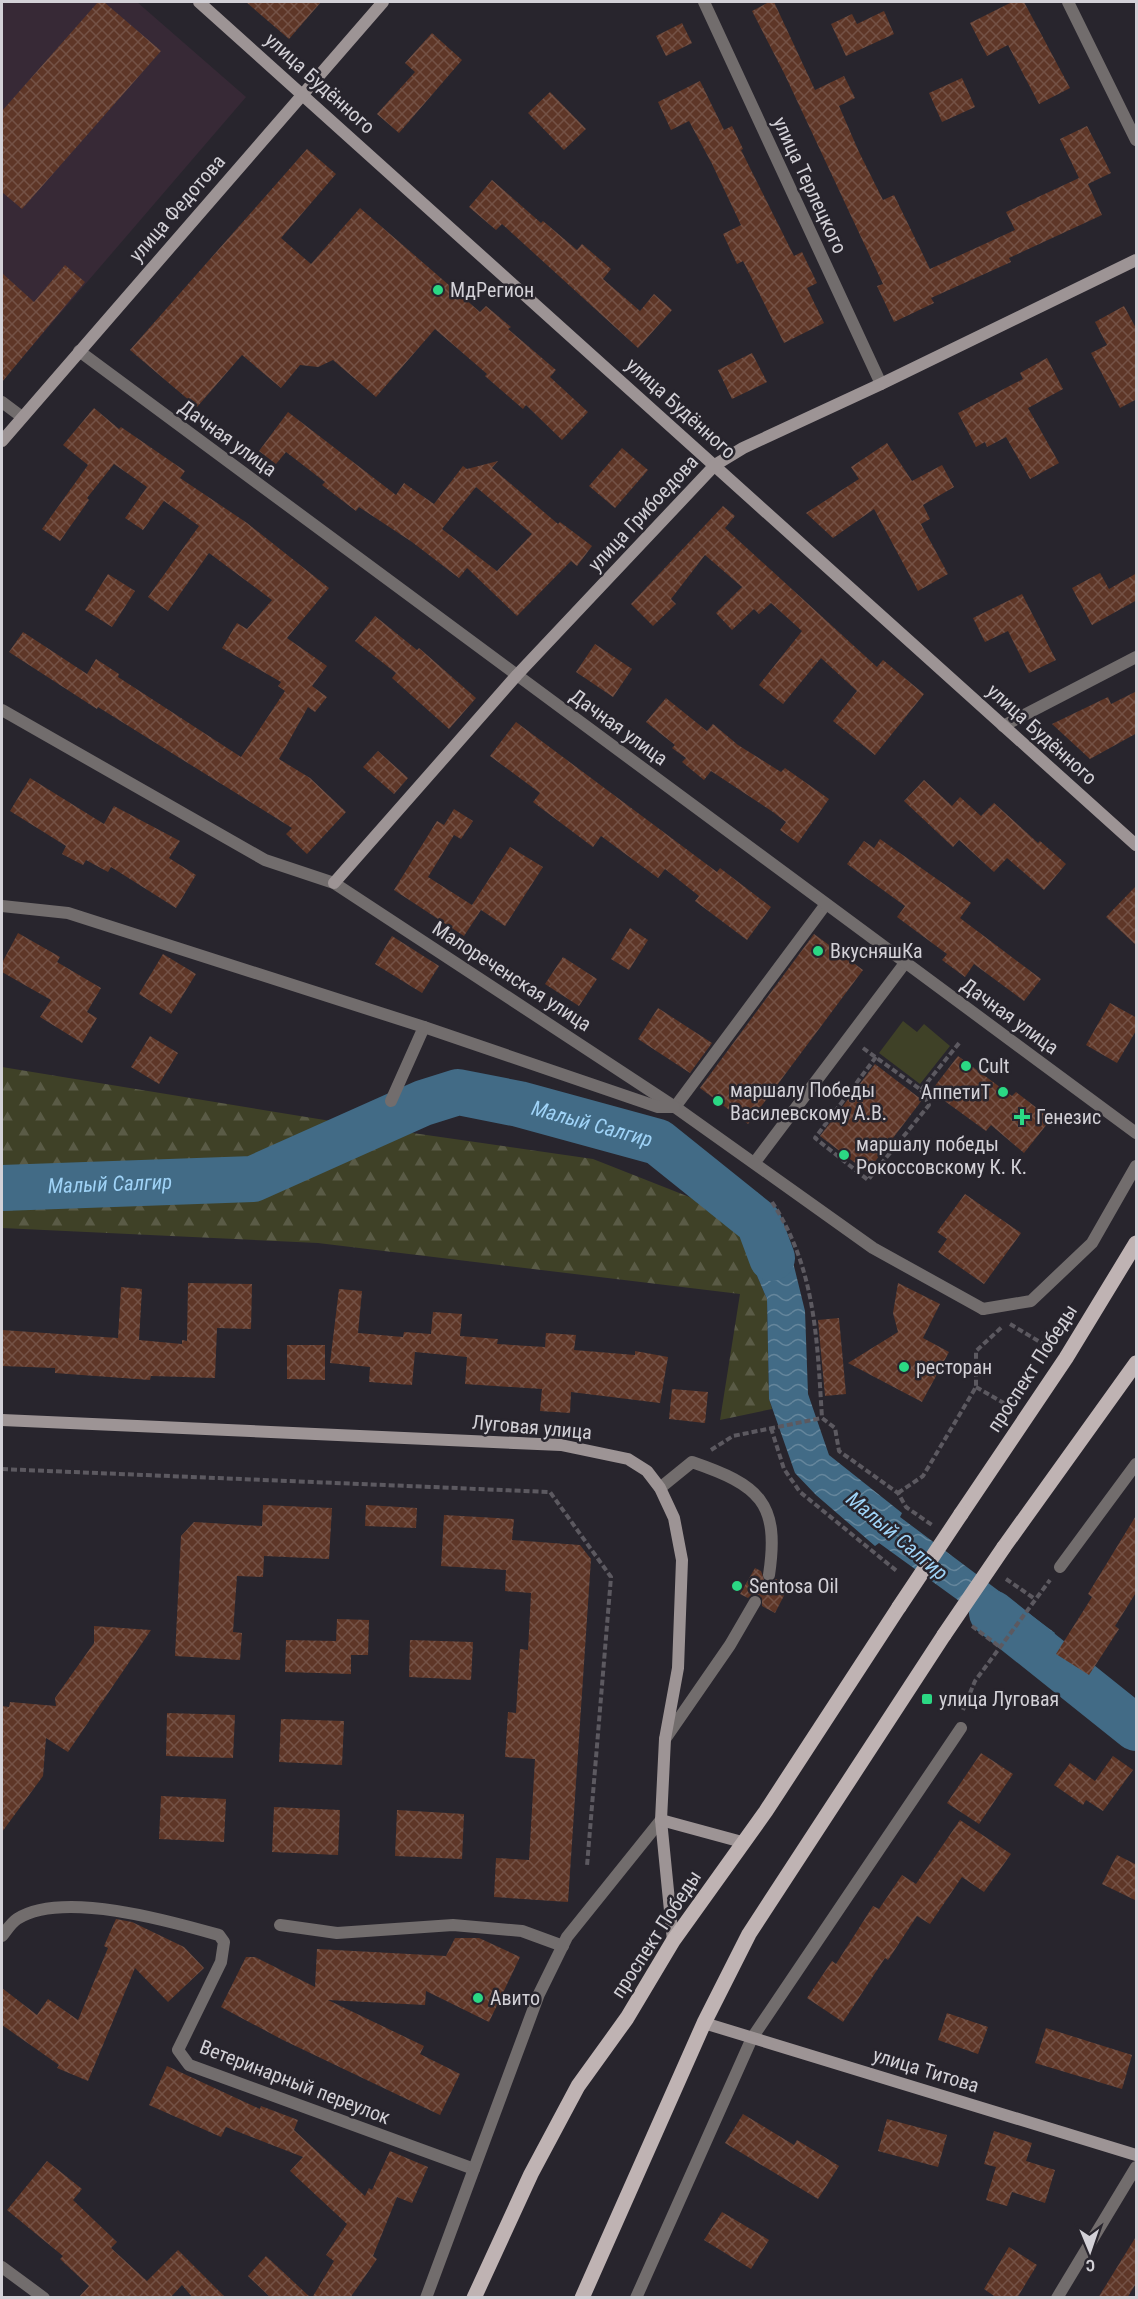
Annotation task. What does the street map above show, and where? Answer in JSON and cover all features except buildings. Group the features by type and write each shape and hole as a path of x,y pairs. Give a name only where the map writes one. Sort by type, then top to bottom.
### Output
{"main road":[{"name":"проспект Победы","path":"474,2298 531,2174 578,2086 627,2018 673,1941 766,1811 1066,1358 1137,1243"},
{"path":"582,2298 704,2023 749,1934 944,1635 1004,1547 1137,1363"}],"street":[{"name":"улица Будённого","path":"199,2 303,92 1137,845"},
{"name":"улица Федотова","path":"2,441 383,2"},
{"name":"улица Терлецкого","path":"704,2 881,384"},
{"path":"1068,2 1137,140"},
{"name":"улица Грибоедова","path":"334,883 517,675 715,465 743,448 1137,260"},
{"name":"Дачная улица","path":"79,351 1137,1133"},
{"path":"2,402 22,417"},
{"path":"1003,726 1137,657"},
{"name":"Малореченская улица","path":"2,710 265,860 334,883 675,1107 873,1248 983,1309 1031,1301"},
{"path":"2,906 68,914 424,1026 658,1107 675,1107 826,904"},
{"path":"755,1162 905,963"},
{"path":"392,1101 424,1026"},
{"path":"1031,1301 1092,1243 1137,1166"},
{"name":"Луговая улица","path":"2,1420 561,1445 628,1460 647,1471 660,1488 674,1518 682,1560 678,1668 665,1739 661,1820 673,1941"},
{"path":"660,1488 692,1461 724,1473 753,1490 768,1510 772,1528 773,1546 769,1575"},
{"path":"1060,1567 1137,1464"},
{"path":"665,1739 725,1653 755,1602"},
{"path":"636,2298 752,2037 961,1722"},
{"path":"426,2298 539,1994 563,1946 661,1820 742,1842"},
{"name":"Ветеринарный переулок","path":"2,1936 17,1919 60,1905 154,1917 219,1935 224,1942 222,1962 178,2050 189,2065 474,2169"},
{"path":"280,1925 337,1933 453,1926 522,1931 563,1946"},
{"name":"улица Титова","path":"704,2023 1137,2155"},
{"path":"1057,2298 1137,2167"},
{"path":"2,2266 44,2298"}],"path":[{"path":"849,1037 921,1090 928,1104 868,1180 815,1138 876,1057"},
{"path":"921,1090 960,1042"},
{"path":"768,1194 787,1224 808,1281 822,1418 835,1428 839,1451 898,1493 906,1507 934,1527"},
{"path":"898,1493 923,1476 976,1387 976,1351 1031,1301"},
{"path":"1007,1322 1066,1358"},
{"path":"976,1387 1027,1416"},
{"path":"692,1461 733,1436 822,1418"},
{"path":"771,1428 784,1469 800,1492 900,1574"},
{"path":"2,1469 550,1492 611,1577 587,1866"},
{"path":"961,1722 975,1681 1060,1567"},
{"path":"998,1573 1035,1599"},
{"path":"964,1620 1000,1647"}],"shaded area":[{"path":"2,2 137,2 246,97 3,380"}],"green space":[{"path":"903,1021 917,1032 924,1024 950,1046 920,1084 879,1053"},
{"path":"2,1067 343,1123 593,1159 730,1213 767,1299 769,1399 772,1409 720,1420 740,1294 318,1243 2,1228"}],"water":[{"path":"757,1192 764,1207 783,1231 793,1262 805,1311 808,1394 829,1455 902,1513 900,1517 1055,1633 1038,1658 879,1543 875,1546 816,1495 795,1473 769,1399 767,1299 730,1213"}],"waterway":[{"name":"Малый Салгир","path":"2,1188 253,1179 423,1103 458,1092 519,1104 658,1142 759,1223 772,1258"},
{"name":"Малый Салгир","path":"992,1613 1136,1728"}],"place":[{"name":"МдРегион","path":"438,290"},
{"name":"ВкусняшКа","path":"818,951"},
{"name":"Cult","path":"966,1066"},
{"name":"АппетиТ","path":"1003,1092"},
{"name":"маршалу Победы Василевскому А.В.","path":"718,1101"},
{"name":"Генезис","path":"1022,1117"},
{"name":"маршалу победы Рокоссовскому К. К.","path":"844,1155"},
{"name":"ресторан","path":"904,1367"},
{"name":"Sentosa Oil","path":"737,1586"},
{"name":"улица Луговая","path":"927,1699"},
{"name":"Авито","path":"478,1998"}]}
